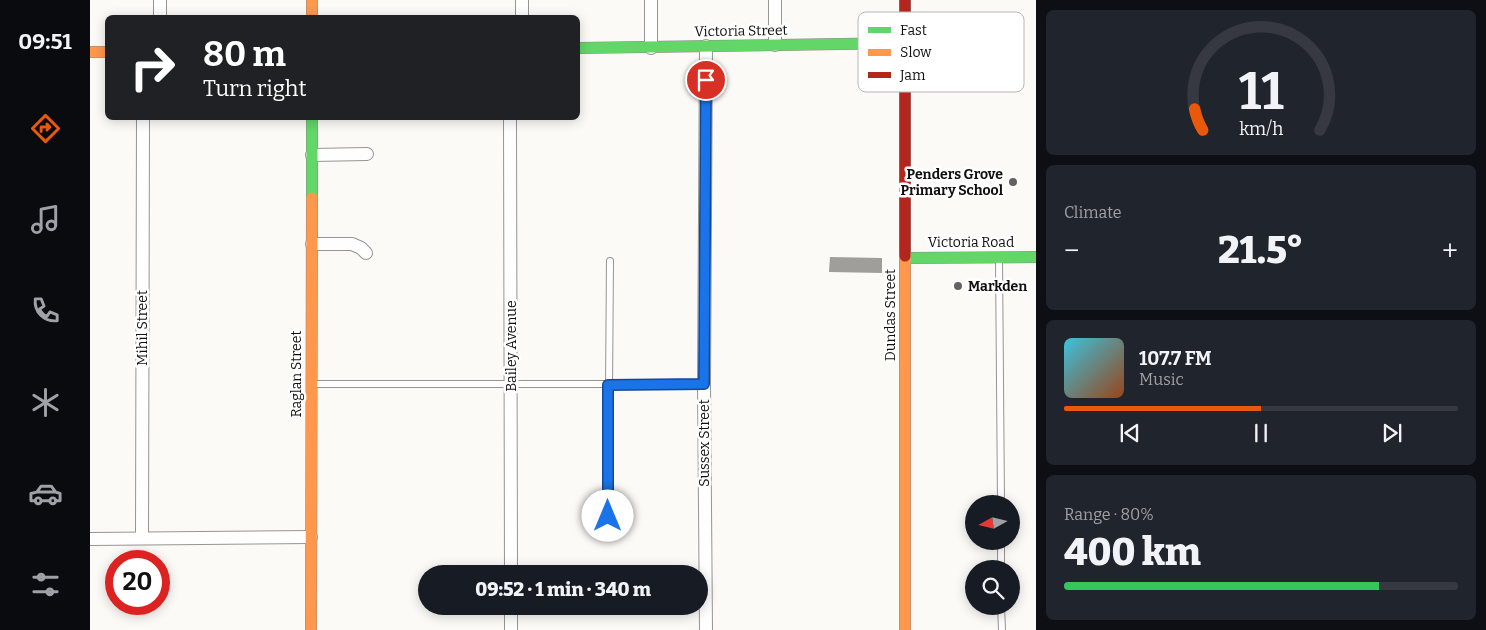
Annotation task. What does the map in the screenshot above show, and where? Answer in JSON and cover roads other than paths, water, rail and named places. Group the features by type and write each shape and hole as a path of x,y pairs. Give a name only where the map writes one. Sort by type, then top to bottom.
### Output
{"street":[{"path":"160,0 160,15"},
{"path":"312,0 312,15"},
{"path":"522,0 522,15"},
{"path":"651,0 651,48"},
{"path":"775,0 775,45"},
{"name":"Victoria Street","path":"580,48 858,44"},
{"name":"Sussex Street","path":"706,46 704,384 706,630"},
{"path":"90,52 105,52"},
{"name":"Dundas Street","path":"905,630 906,92"},
{"name":"Mihil Street","path":"142,538 143,120"},
{"name":"Raglan Street","path":"310,630 312,120"},
{"name":"Bailey Avenue","path":"510,120 511,565"},
{"path":"312,155 367,154"},
{"path":"312,244 352,244 361,248 366,253"},
{"name":"Victoria Road","path":"905,258 1036,257"},
{"path":"90,539 311,538"},
{"path":"511,615 511,630"}],"lane":[{"path":"999,257 1001,495"},
{"path":"608,516 610,261"},
{"path":"311,384 704,384"},
{"path":"1001,615 1002,630"}],"place":[{"name":"Penders Grove Primary School","path":"1013,182"},
{"name":"Markden","path":"958,286"}]}
